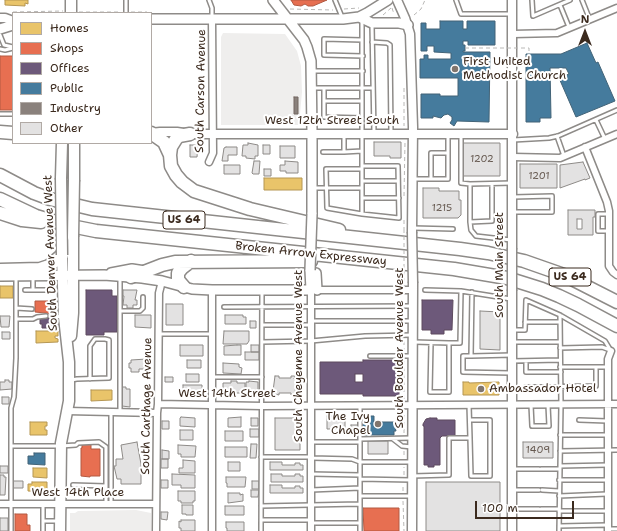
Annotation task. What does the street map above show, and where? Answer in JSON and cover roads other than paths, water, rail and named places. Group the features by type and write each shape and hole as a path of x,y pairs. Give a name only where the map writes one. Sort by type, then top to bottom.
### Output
{"highway":[{"path":"0,132 12,133"},
{"path":"152,134 164,142 170,155"},
{"path":"190,134 180,136 171,147 171,166 182,182 201,194 265,213 387,241"},
{"name":"Broken Arrow Expressway","path":"0,175 34,193 50,199 92,209 468,250 524,261 564,275 617,302"},
{"name":"Broken Arrow Expressway","path":"0,199 36,216 66,225 96,231 477,272 515,280 559,296 617,326"},
{"path":"0,213 22,220 66,225"},
{"path":"0,270 40,269 48,266 62,255"},
{"path":"184,287 178,280 178,273 179,270 192,261"},
{"path":"126,277 168,263 192,261 297,261 397,264"}],"main road":[{"path":"71,0 71,12"},
{"name":"South Cheyenne Avenue West","path":"273,0 304,40 310,56 312,71 312,214 314,290"},
{"path":"152,19 361,18 391,1"},
{"path":"361,18 372,24 403,24"},
{"path":"0,29 12,25"},
{"name":"South Denver Avenue West","path":"60,526 61,446 69,395 69,362 73,313 68,276 62,255 62,144"},
{"name":"South Denver Avenue West","path":"69,362 64,317 68,276 73,250 74,144"},
{"path":"104,275 128,270 146,271 162,281"},
{"path":"0,276 104,275 162,281 184,287 212,290 314,290"}],"street":[{"name":"South Main Street","path":"512,0 512,531"},
{"name":"South Boulder Avenue West","path":"391,1 410,34 412,63 408,133 413,179 410,230 413,287 412,321 408,356 408,438 412,447 412,462 409,478 412,496 412,531"},
{"path":"513,34 557,33 617,8"},
{"path":"0,18 12,20"},
{"name":"South Carson Avenue","path":"209,162 213,153 212,19"},
{"name":"West 12th Street South","path":"152,133 408,133 512,137"},
{"path":"513,157 560,158 617,134"},
{"path":"585,147 607,202 609,214 609,266 617,275"},
{"name":"South Carthage Avenue","path":"156,531 156,413 158,404 159,293 162,281"},
{"path":"314,290 413,287"},
{"path":"212,290 212,531"},
{"name":"South Cheyenne Avenue West","path":"312,531 311,306 314,290"},
{"path":"608,528 608,359 611,351"},
{"name":"West 14th Street","path":"158,404 262,406 617,404"},
{"path":"67,411 156,413"},
{"name":"West 14th Place","path":"0,504 156,504"}],"lane":[{"path":"126,0 126,12"},
{"path":"209,0 212,8 212,19"},
{"path":"335,0 343,19"},
{"path":"456,0 461,14 513,14"},
{"path":"532,0 533,16 570,0"},
{"path":"582,0 590,20"},
{"path":"560,5 570,28"},
{"path":"361,18 363,56 361,101 362,214"},
{"path":"372,24 374,133"},
{"path":"0,34 4,45 12,47"},
{"path":"362,40 324,39 324,55 363,56"},
{"path":"372,42 387,42 390,45 391,133"},
{"path":"0,49 5,50 12,47"},
{"path":"312,71 363,71"},
{"path":"312,88 373,88"},
{"path":"324,88 324,117 362,118"},
{"path":"324,101 361,101"},
{"path":"512,137 549,138 557,136 617,110"},
{"path":"0,114 12,114"},
{"path":"596,120 605,139"},
{"path":"344,133 344,152"},
{"path":"413,179 448,179 448,134"},
{"path":"461,134 462,183 513,183"},
{"path":"557,136 564,156"},
{"path":"323,152 362,151"},
{"path":"431,179 430,153 448,153"},
{"path":"398,166 398,181 399,218 327,208 326,169 398,166"},
{"path":"362,181 398,181"},
{"path":"470,184 471,230 476,236 512,244"},
{"path":"470,222 492,221 492,184"},
{"path":"312,188 362,188"},
{"path":"513,197 552,196 552,212 513,212"},
{"path":"362,198 399,198"},
{"path":"609,214 598,214 598,231 609,231"},
{"path":"410,230 453,229"},
{"path":"11,531 11,408 14,397 16,276"},
{"path":"33,276 33,290"},
{"path":"120,412 120,311 126,277"},
{"path":"25,290 54,290"},
{"path":"261,531 262,290"},
{"path":"426,290 512,295"},
{"path":"262,342 311,341 365,336 410,338 430,343 460,343 461,291"},
{"path":"471,356 472,292"},
{"path":"120,311 140,311 143,308 143,297"},
{"path":"512,330 525,330 526,300 560,316 605,341 611,351"},
{"path":"224,307 412,306"},
{"path":"16,308 32,309"},
{"path":"16,319 33,319 46,316"},
{"path":"52,316 64,317"},
{"path":"559,531 561,405 560,316"},
{"path":"262,325 412,321"},
{"path":"525,322 560,322"},
{"path":"159,334 212,334"},
{"path":"69,380 90,379 109,378 108,340 95,339 90,346 90,379"},
{"path":"512,342 560,342"},
{"path":"430,343 430,392 449,392 450,343"},
{"path":"560,348 602,348 611,351"},
{"path":"370,356 408,356"},
{"path":"512,373 463,372 463,356 526,360 560,360"},
{"path":"526,360 526,372 560,372"},
{"path":"560,367 608,367"},
{"path":"526,387 596,386 596,367"},
{"path":"212,376 262,377"},
{"path":"360,405 360,531"},
{"path":"469,405 471,476 490,476 490,420 470,420"},
{"path":"531,405 532,426 549,426 548,405"},
{"path":"108,504 111,412"},
{"path":"579,420 608,421"},
{"path":"560,436 609,435"},
{"path":"312,442 408,438"},
{"path":"360,479 409,478 449,475 449,438 470,438"},
{"path":"392,439 404,446 412,447"},
{"path":"12,446 76,446 78,443 99,442 106,447 106,486 108,504"},
{"path":"560,451 617,450"},
{"path":"261,457 352,459 360,462 412,462"},
{"path":"512,470 609,465"},
{"path":"312,474 360,475"},
{"path":"559,480 608,480"},
{"path":"73,486 106,486"},
{"path":"312,490 360,488"},
{"path":"512,490 559,491"},
{"path":"559,496 608,494"},
{"path":"360,496 412,496"},
{"path":"261,506 360,504"},
{"path":"43,505 43,531"},
{"path":"512,509 608,511"},
{"path":"261,520 360,524"},
{"path":"43,521 60,526"},
{"path":"559,526 617,528"}],"place":[{"name":"First United Methodist Church","path":"455,69"},
{"name":"Ambassador Hotel","path":"481,389"},
{"name":"The Ivy Chapel","path":"378,424"}]}
